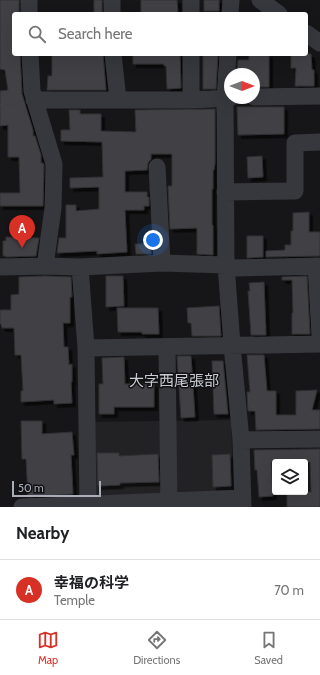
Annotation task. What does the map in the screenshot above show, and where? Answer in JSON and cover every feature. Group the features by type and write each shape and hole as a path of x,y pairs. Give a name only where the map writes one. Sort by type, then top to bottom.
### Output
{"street":[{"path":"29,0 29,12"},
{"path":"112,0 112,12"},
{"path":"191,0 191,12"},
{"path":"230,12 231,0"},
{"path":"260,0 276,12"},
{"path":"308,34 320,43"},
{"path":"30,56 32,91 54,164 53,208 45,266"},
{"path":"113,56 118,100"},
{"path":"191,56 191,100"},
{"path":"228,56 228,68"},
{"path":"260,97 320,96"},
{"path":"35,102 224,98"},
{"path":"22,507 243,502 241,440 226,265 225,192 228,104"},
{"path":"225,192 295,191 295,143 320,142"},
{"path":"157,167 162,263"},
{"path":"0,268 45,266 80,267 162,263 226,265 234,268 318,266 320,336"},
{"path":"80,267 86,348 88,506"},
{"path":"86,348 320,344"},
{"path":"167,347 169,504"},
{"path":"241,440 320,439"}],"path":[{"path":"0,105 35,102"}],"shaded area":[{"path":"231,420 234,507 91,507 89,422"}],"building":[{"path":"0,0 19,0 19,12 12,12 12,56 20,56 22,94 33,130 33,136 35,136 41,155 41,163 44,165 43,206 0,206 0,193 20,193 19,157 8,157 8,125 0,126 0,91 8,90 5,70 0,69"},
{"path":"94,0 102,0 102,12 94,12"},
{"path":"141,0 177,0 178,12 141,12"},
{"path":"204,0 219,0 219,11 204,11"},
{"path":"308,54 311,54 312,70 314,70 314,86 295,86 296,68 291,68 291,56 308,56"},
{"path":"52,56 103,56 106,90 47,90 48,76 52,76"},
{"path":"133,56 180,56 181,88 167,89 166,66 164,66 164,64 133,64"},
{"path":"203,56 218,56 216,89 203,89"},
{"path":"249,56 269,56 269,87 260,87 260,68 237,68 238,60 249,60"},
{"path":"237,107 284,107 284,134 238,135"},
{"path":"215,109 215,163 212,189 213,255 197,254 197,228 170,229 168,186 172,186 172,154 151,154 151,159 148,163 147,170 125,171 125,192 147,192 147,197 149,197 149,206 144,206 144,210 125,210 127,252 97,254 97,251 57,253 59,238 66,238 66,205 76,205 76,211 99,209 99,187 70,188 70,178 103,177 102,142 61,141 61,130 70,130 69,110 80,110 80,114 101,114 101,131 136,132 135,110"},
{"path":"262,156 263,177 248,178 247,157"},
{"path":"309,212 309,232 320,232 320,256 266,257 266,251 285,250 285,245 291,245 293,213"},
{"path":"247,236 263,236 263,257 247,258"},
{"path":"6,237 39,238 36,256 3,256 3,241 6,241"},
{"path":"135,244 151,244 151,254 136,254"},
{"path":"106,276 123,276 124,306 106,307"},
{"path":"307,276 310,334 292,334 292,280 282,280 282,277"},
{"path":"19,277 71,277 72,297 70,297 70,323 63,323 64,347 68,347 69,365 72,364 72,403 54,404 54,400 21,402 21,391 23,391 21,355 15,355 14,328 2,328 0,324 0,310 11,310 11,295 19,294"},
{"path":"264,282 266,335 251,335 248,291 250,291 249,283"},
{"path":"219,306 221,336 192,336 191,323 188,323 187,308"},
{"path":"117,308 158,308 159,334 118,332"},
{"path":"247,355 264,355 267,391 276,391 276,415 296,415 296,391 317,390 312,410 320,410 320,429 256,430 255,411 248,411 247,392 250,392"},
{"path":"177,356 191,356 195,417 181,418"},
{"path":"124,357 125,384 154,384 154,407 114,407 114,414 99,414 99,384 103,384 102,358"},
{"path":"212,361 223,361 228,414 214,414"},
{"path":"21,421 42,421 42,434 72,432 74,455 71,455 73,494 28,497 26,459 22,459"},
{"path":"320,449 320,507 287,507 287,495 308,495 308,492 311,492 310,462 308,462 308,459 272,459 273,496 259,497 254,450"},
{"path":"97,453 119,453 119,456 158,454 159,482 120,483 120,485 98,486"},
{"path":"230,454 231,486 213,487 212,455"}],"place":[{"name":"幸福の科学","path":"22,248"}],"district":[{"name":"大字西尾張部","path":"174,381"}]}
